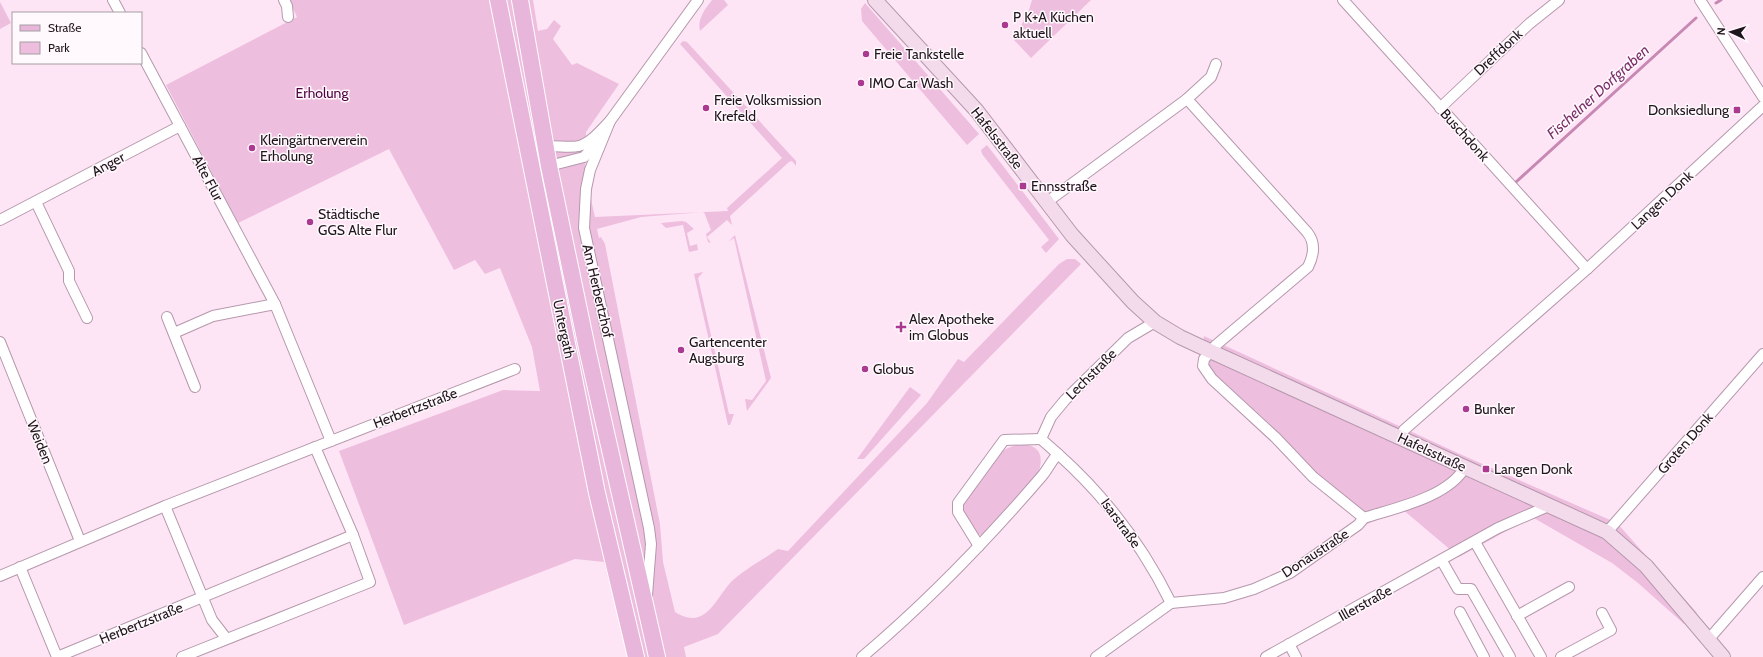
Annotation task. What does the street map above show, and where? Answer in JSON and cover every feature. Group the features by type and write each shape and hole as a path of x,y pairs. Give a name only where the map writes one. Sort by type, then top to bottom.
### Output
{"main road":[{"name":"Untergath","path":"498,0 597,493 636,657"},
{"name":"Untergath","path":"520,0 549,166 645,610 657,657"},
{"name":"Hafelsstraße","path":"875,0 977,111 1077,240 1133,302 1155,322 1180,337 1210,351 1606,532 1646,566 1723,657"}],"street":[{"path":"113,0 119,12"},
{"path":"284,0 287,6 288,16"},
{"name":"Am Herbertzhof","path":"645,610 651,544 649,528 584,228 586,189 589,176 610,121 698,0"},
{"name":"Buschdonk","path":"1344,0 1587,269"},
{"name":"Dreffdonk","path":"1440,108 1529,24 1559,0"},
{"path":"1700,0 1763,97"},
{"name":"Alte Flur","path":"142,55 275,304 331,441"},
{"path":"1047,202 1187,99 1211,77 1216,64"},
{"path":"1187,99 1307,232 1311,237 1313,246 1313,256 1308,267 1210,351 1204,358 1203,366 1212,379 1276,438 1313,477 1364,518"},
{"name":"Langen Donk","path":"1401,437 1404,430 1587,269 1763,106"},
{"path":"610,121 598,142 584,157 549,166 542,165 529,157 538,149 546,147 567,148 580,146 594,137 610,121"},
{"name":"Anger","path":"0,220 180,126"},
{"path":"36,202 69,271 69,281 88,318"},
{"path":"174,333 213,316 275,304"},
{"path":"167,317 195,387"},
{"name":"Lechstraße","path":"1041,439 1051,417 1065,400 1128,338 1155,322"},
{"name":"Weiden","path":"0,342 80,541"},
{"name":"Groten Donk","path":"1606,532 1763,354"},
{"name":"Herbertzstraße","path":"0,576 165,506 515,369"},
{"path":"862,657 882,640 979,546 1044,474 1058,454 1041,439 1004,440 958,503 958,512 979,546"},
{"path":"182,657 226,638 370,582 353,536 315,447"},
{"name":"Isarstraße","path":"1058,454 1100,494 1135,541 1171,603"},
{"name":"Donaustraße","path":"1171,603 1224,598 1254,589 1290,573 1358,525 1364,518 1438,492 1452,482 1465,467"},
{"name":"Illerstraße","path":"1266,657 1442,561 1498,528 1544,508 1547,504"},
{"path":"165,506 212,620 226,638"},
{"name":"Herbertzstraße","path":"20,567 57,657 353,536"},
{"path":"1475,542 1541,657"},
{"path":"1442,561 1458,589 1471,589 1510,657"},
{"path":"1708,640 1763,577"},
{"path":"1517,616 1569,587"},
{"path":"1096,657 1171,603"},
{"path":"1460,612 1484,657"},
{"path":"1561,657 1611,630 1602,613"},
{"path":"1289,644 1296,657"}],"green space":[{"name":"Erholung","path":"289,0 533,0 538,31 547,29 554,20 561,26 553,39 572,65 577,63 619,84 586,132 585,173 595,217 702,212 641,217 597,229 599,238 601,237 605,244 660,524 663,562 675,612 686,617 694,618 702,616 714,604 732,581 743,572 778,549 788,551 927,403 958,359 964,362 1059,264 1067,259 1075,259 1081,264 718,634 684,647 686,657 628,657 604,562 575,559 404,625 339,451 503,390 540,391 532,347 500,268 485,274 475,260 454,270 389,149 238,223 166,85 297,17"},
{"path":"712,0 724,0 728,5 700,31 699,27 701,18"},
{"path":"1032,0 1091,0 1031,58 1014,40 1029,10"},
{"path":"0,2 11,23 0,29"},
{"path":"865,3 979,134 967,145 862,21 861,9"},
{"path":"683,41 687,42 796,161 796,166 792,161 789,162 730,216 732,225 727,220 707,237 711,243 708,242 706,234 711,230 704,212 728,211 727,208 782,158 680,44"},
{"path":"987,145 1059,239 1046,253 1041,247 1049,240 982,154 981,150"},
{"path":"686,222 694,229 687,233 690,246 697,244 698,250 689,252 683,225 666,228 661,223"},
{"path":"735,235 771,378 747,411 745,399 752,400 766,381 734,238 728,242"},
{"path":"703,272 698,278 729,414 734,414 730,425 728,425 694,274"},
{"path":"1204,336 1462,455 1617,523 1697,613 1684,624 1638,583 1612,563 1532,517 1459,557 1402,509 1365,525 1252,424 1199,367"},
{"path":"910,387 921,395 864,459 857,459"},
{"path":"1021,444 1037,449 1041,457 1038,474 987,532 981,535 976,533 962,509 964,503 978,480 998,455 1009,448"}],"waterway":[{"name":"Fischelner Dorfgraben","path":"1716,3 1721,0"},
{"name":"Fischelner Dorfgraben","path":"1516,182 1696,18"}],"place":[{"name":"P K+A Küchen aktuell","path":"1005,25"},
{"name":"Freie Tankstelle","path":"866,54"},
{"name":"IMO Car Wash","path":"861,83"},
{"name":"Freie Volksmission Krefeld","path":"706,108"},
{"name":"Donksiedlung","path":"1737,110"},
{"name":"Kleingärtnerverein Erholung","path":"252,148"},
{"name":"Ennsstraße","path":"1023,186"},
{"name":"Städtische GGS Alte Flur","path":"310,222"},
{"name":"Alex Apotheke im Globus","path":"901,327"},
{"name":"Gartencenter Augsburg","path":"681,350"},
{"name":"Globus","path":"865,369"},
{"name":"Bunker","path":"1466,409"},
{"name":"Langen Donk","path":"1486,469"}]}
